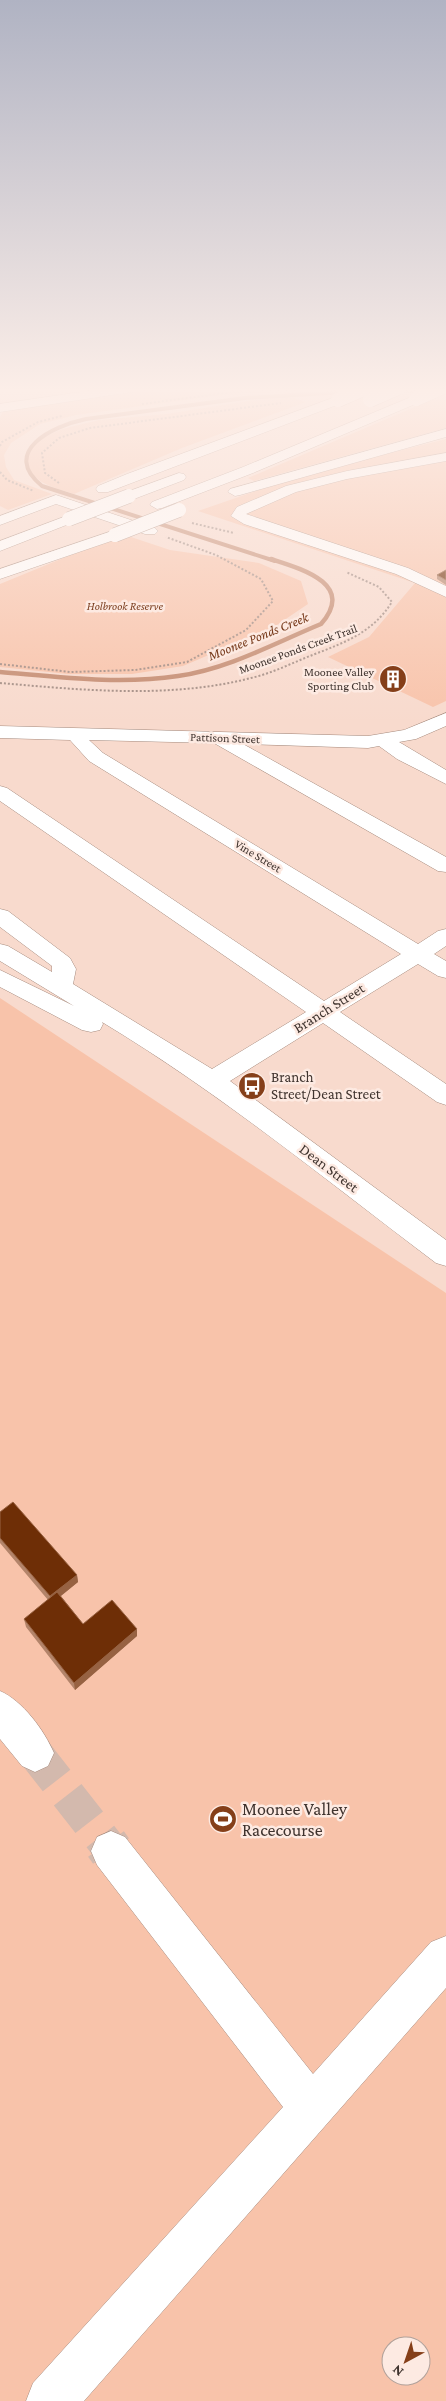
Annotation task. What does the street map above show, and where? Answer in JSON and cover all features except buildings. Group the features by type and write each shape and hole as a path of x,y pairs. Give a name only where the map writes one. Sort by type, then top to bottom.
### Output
{"main road":[{"path":"4,517 72,499"},
{"path":"0,546 121,499"},
{"path":"0,565 172,499"},
{"path":"268,499 242,510 238,516 402,571 446,592"},
{"path":"0,574 206,502"},
{"path":"0,536 53,505 150,531"},
{"name":"Pattison Street","path":"0,732 344,742 383,740 409,735 446,719"},
{"name":"Vine Street","path":"76,734 81,743 96,756 446,970"},
{"path":"213,738 247,754 446,866"},
{"path":"383,740 404,755 446,778"},
{"path":"0,792 446,1096"},
{"path":"0,916 62,963 64,970 61,987"},
{"name":"Branch Street","path":"212,1081 446,936"},
{"name":"Dean Street","path":"0,951 212,1081 446,1255"},
{"name":"Dean Street","path":"0,977 37,998 212,1081"},
{"path":"0,1710 35,1753"},
{"path":"111,1851 312,2108"},
{"path":"51,2401 446,1957"}],"path":[{"path":"42,499 53,505"},
{"path":"0,664 70,672 135,670 187,662 246,630 273,601 260,580 216,555 150,531"},
{"name":"Moonee Ponds Creek Trail","path":"0,683 108,692 146,692 245,680 365,634 392,602 382,589"}],"green space":[{"path":"0,499 38,499 8,510 0,506"},
{"path":"233,499 446,499 446,701 433,707 328,657 369,637 415,583 198,511"},
{"name":"Holbrook Reserve","path":"122,534 170,550 259,563 301,581 308,604 274,627 183,666 132,674 68,674 0,667 0,584"},
{"name":"Moonee Valley Racecourse","path":"0,998 446,1293 446,2401 0,2401"}],"waterway":[{"name":"Moonee Ponds Creek","path":"83,499 275,561"},
{"name":"Moonee Ponds Creek","path":"0,672 111,680 156,679 178,676 215,668 321,624 330,610 332,598 329,588 310,573 271,559"}],"tunnel":[{"path":"35,1753 107,1845"},
{"path":"106,1844 111,1851"}],"place":[{"name":"Moonee Valley Sporting Club","path":"393,679"},
{"name":"Branch Street/Dean Street","path":"252,1086"},
{"name":"Moonee Valley Racecourse","path":"223,1819"}]}
